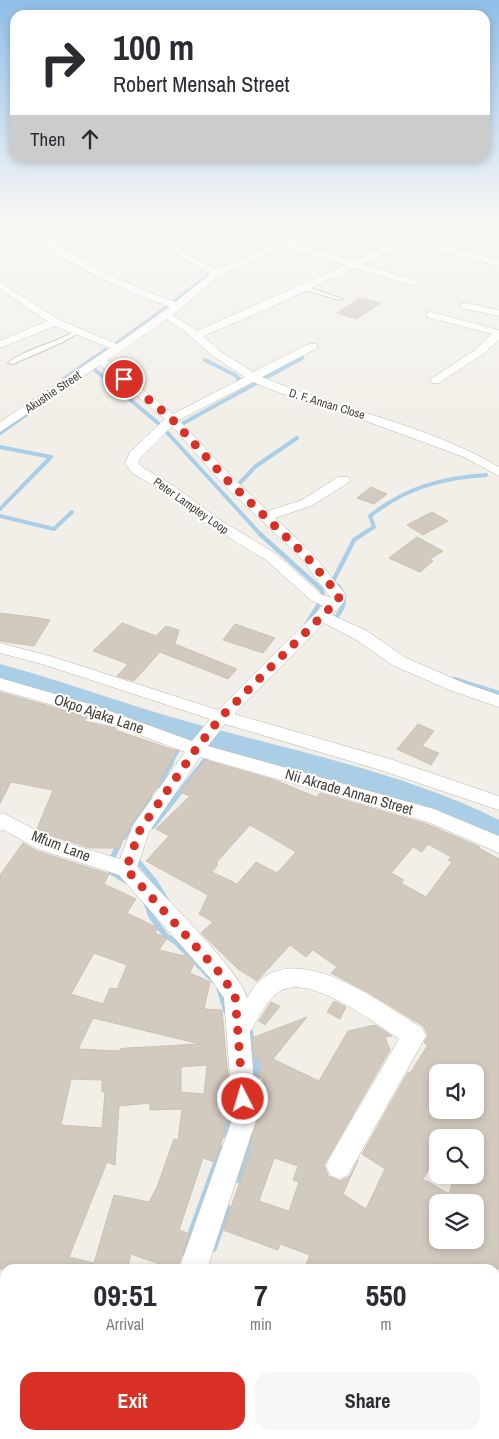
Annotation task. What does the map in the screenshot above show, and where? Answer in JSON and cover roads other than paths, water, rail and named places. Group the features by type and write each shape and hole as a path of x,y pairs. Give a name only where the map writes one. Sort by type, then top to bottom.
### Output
{"street":[{"path":"3,287 54,322 118,348"},
{"path":"126,287 176,306"},
{"name":"Akushie Street","path":"0,428 166,315 200,287"},
{"path":"196,335 241,318 304,288"},
{"path":"465,306 499,313"},
{"name":"D. F. Annan Close","path":"166,315 196,335 217,354 254,378 302,398 370,418 468,454 499,472"},
{"path":"431,315 499,333"},
{"path":"0,346 54,322"},
{"path":"435,382 478,352 499,333"},
{"name":"Peter Lamptey Loop","path":"313,346 172,419 135,455 131,463 137,470 170,488 212,521 271,557 316,597 327,610"},
{"path":"101,360 172,419 226,479 306,556 338,594 339,599 221,717 196,749 140,830 126,869 218,971 235,995 245,1117 195,1264"},
{"path":"265,516 294,510 313,502 344,480"},
{"path":"327,610 400,662 458,687 499,701"},
{"path":"0,648 221,717 303,738 433,778 499,803"},
{"name":"Okpo Ajaka Lane","path":"0,684 87,709 196,749"},
{"name":"Nii Akrade Annan Street","path":"196,749 434,816 499,845"},
{"name":"Mfum Lane","path":"0,824 3,820 44,844 126,869"},
{"path":"238,1030 275,982 292,978 337,989 414,1036 339,1166"}],"lane":[{"path":"304,288 341,299"},
{"path":"11,363 42,347 63,342 77,332"}],"waterway":[{"path":"174,301 192,287"},
{"path":"116,343 166,307"},
{"path":"93,358 106,349"},
{"path":"64,379 95,357"},
{"path":"178,426 302,358"},
{"path":"205,360 235,375 240,380 235,384"},
{"path":"95,370 158,423"},
{"path":"0,433 27,414"},
{"path":"164,429 260,534"},
{"path":"236,487 256,466 297,438"},
{"path":"0,447 51,457 0,509"},
{"path":"361,535 374,527 370,516 397,498 424,486 439,482 486,475"},
{"path":"0,516 54,529 72,512"},
{"path":"260,534 322,590 323,598 307,623"},
{"path":"333,581 354,540 363,534"},
{"path":"337,621 334,620 344,603 343,595 338,586"},
{"path":"0,673 165,725 398,791 466,818 499,835"},
{"path":"454,679 499,693"},
{"path":"164,725 176,738"},
{"path":"202,764 214,749 207,738"},
{"path":"170,764 181,744"},
{"path":"159,785 171,763"},
{"path":"153,826 203,763"},
{"path":"124,837 150,798"},
{"path":"119,844 108,867 111,872 126,881"},
{"path":"136,859 155,882 166,900"},
{"path":"146,902 151,916 166,936 176,942 214,981"},
{"path":"219,988 226,1011"},
{"path":"249,1026 256,1059"},
{"path":"255,1099 256,1059"},
{"path":"227,1134 233,1103"},
{"path":"237,1179 250,1137"},
{"path":"185,1252 222,1149"},
{"path":"213,1248 227,1208"}]}
